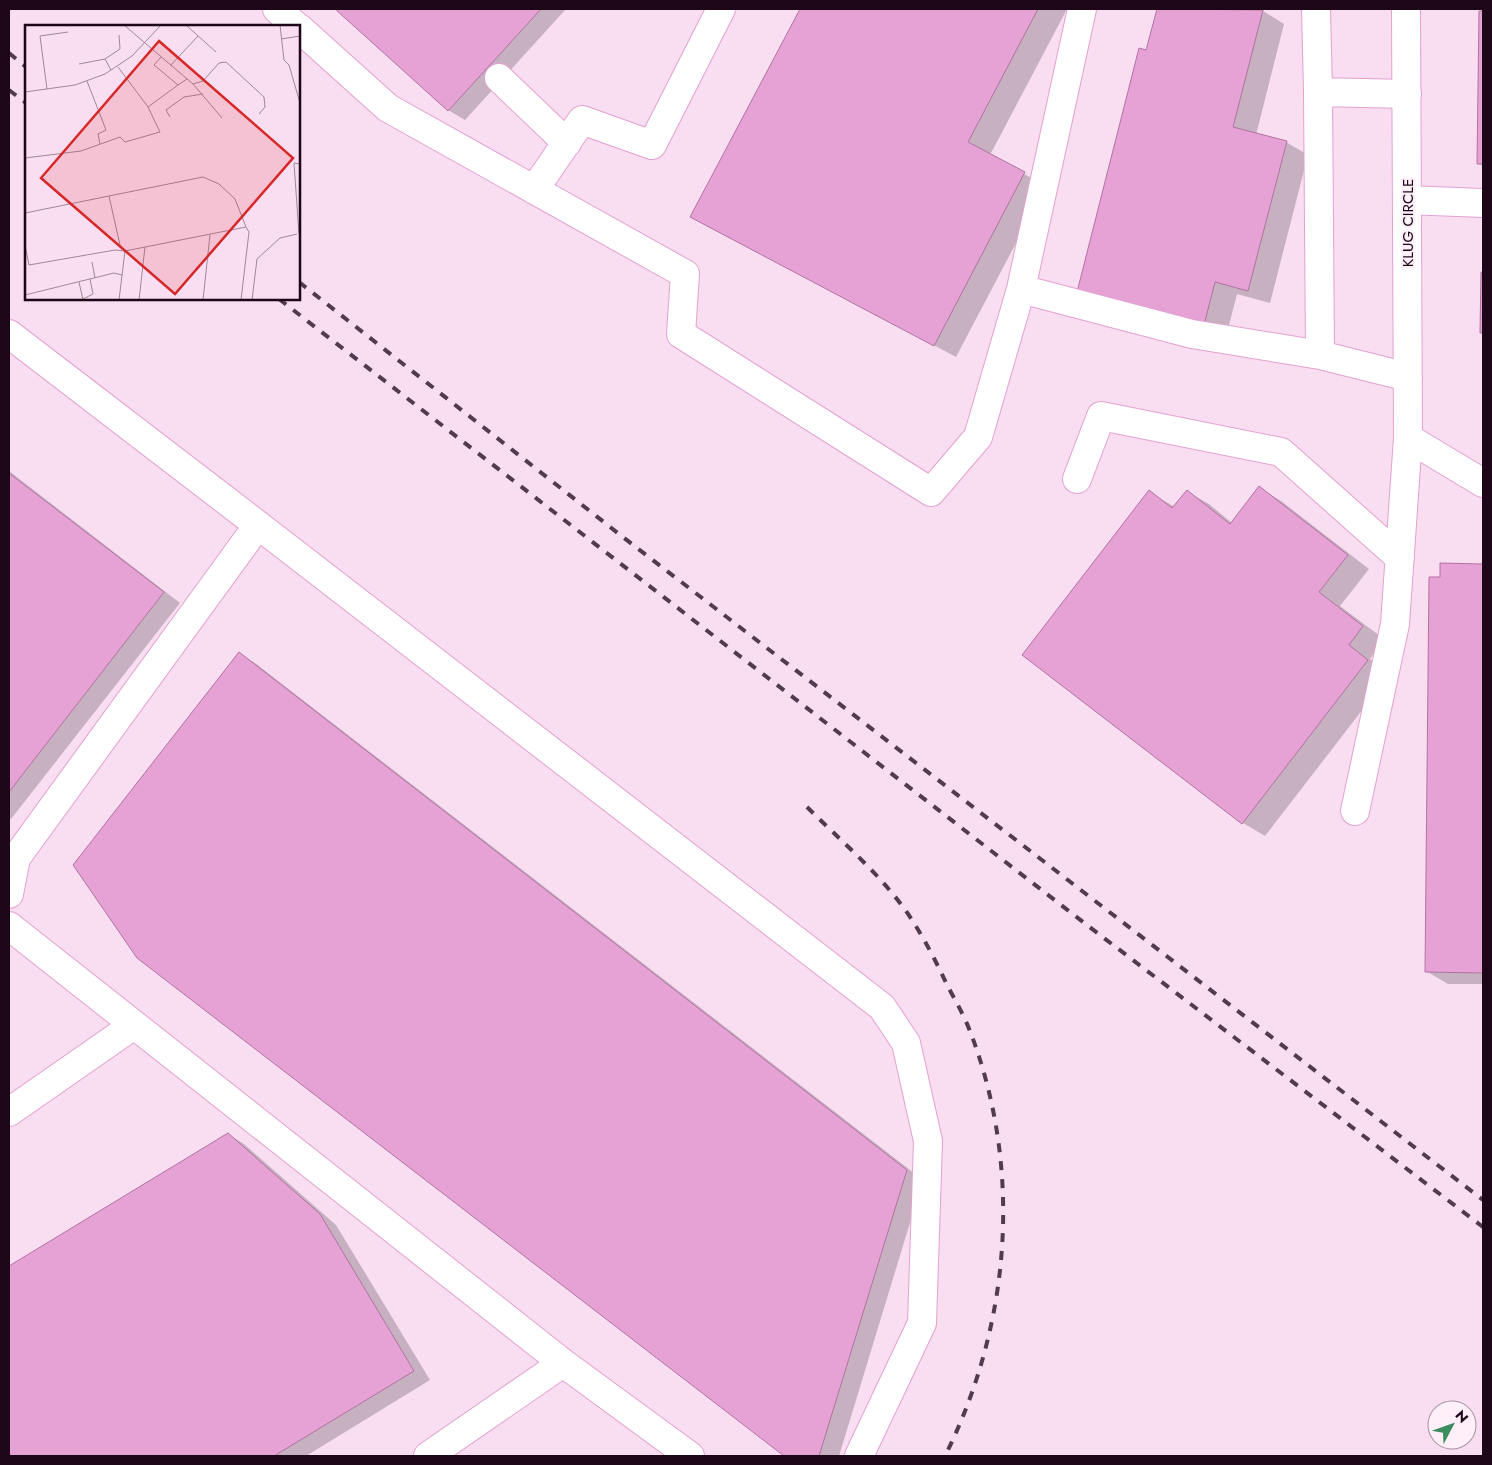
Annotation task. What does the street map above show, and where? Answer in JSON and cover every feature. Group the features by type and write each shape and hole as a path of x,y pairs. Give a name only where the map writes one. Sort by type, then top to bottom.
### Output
{"street":[{"path":"277,9 296,25"},
{"path":"534,190 582,120 652,144 721,9"},
{"path":"300,29 388,108 685,274 681,334 931,492 978,437 1021,289 1082,9"},
{"path":"1316,9 1320,355"},
{"name":"KLUG CIRCLE","path":"1354,811 1395,624 1408,438 1406,9"},
{"path":"499,78 567,143"},
{"path":"1318,92 1407,94"},
{"path":"1407,200 1483,203"},
{"path":"1021,289 1192,334 1320,355 1408,378"},
{"path":"9,334 882,1007 906,1044 928,1141 922,1323 859,1456"},
{"path":"1077,479 1101,416 1281,452 1400,558"},
{"path":"1408,438 1483,483"},
{"path":"9,894 16,858 258,525"},
{"path":"9,926 563,1363 690,1456"},
{"path":"9,1112 134,1025"},
{"path":"428,1456 563,1363"}],"building":[{"path":"335,9 541,9 448,111"},
{"path":"800,9 1038,9 968,142 1025,172 934,346 690,217"},
{"path":"1157,9 1263,10 1233,127 1287,141 1248,291 1215,282 1204,325 1077,292 1139,48 1146,50"},
{"path":"1479,11 1483,11 1483,164 1477,164"},
{"path":"1481,272 1483,272 1483,333 1480,333"},
{"path":"9,473 164,592 9,792"},
{"path":"1259,486 1348,555 1319,592 1363,626 1349,645 1368,660 1242,824 1022,655 1149,490 1172,508 1187,490 1230,524"},
{"path":"1440,563 1483,564 1483,973 1425,972 1429,577 1440,577"},
{"path":"239,652 907,1170 819,1456 784,1456 137,958 73,865"},
{"path":"228,1133 320,1214 414,1371 274,1456 9,1456 9,1266"}],"railway":[{"path":"9,53 25,66"},
{"path":"9,90 25,102"},
{"path":"300,283 619,534 1483,1200"},
{"path":"280,300 1083,922 1483,1227"},
{"path":"807,807 871,870 912,920 965,1020 987,1083 998,1137 1003,1191 1002,1246 996,1300 984,1353 967,1405 945,1456"}]}
